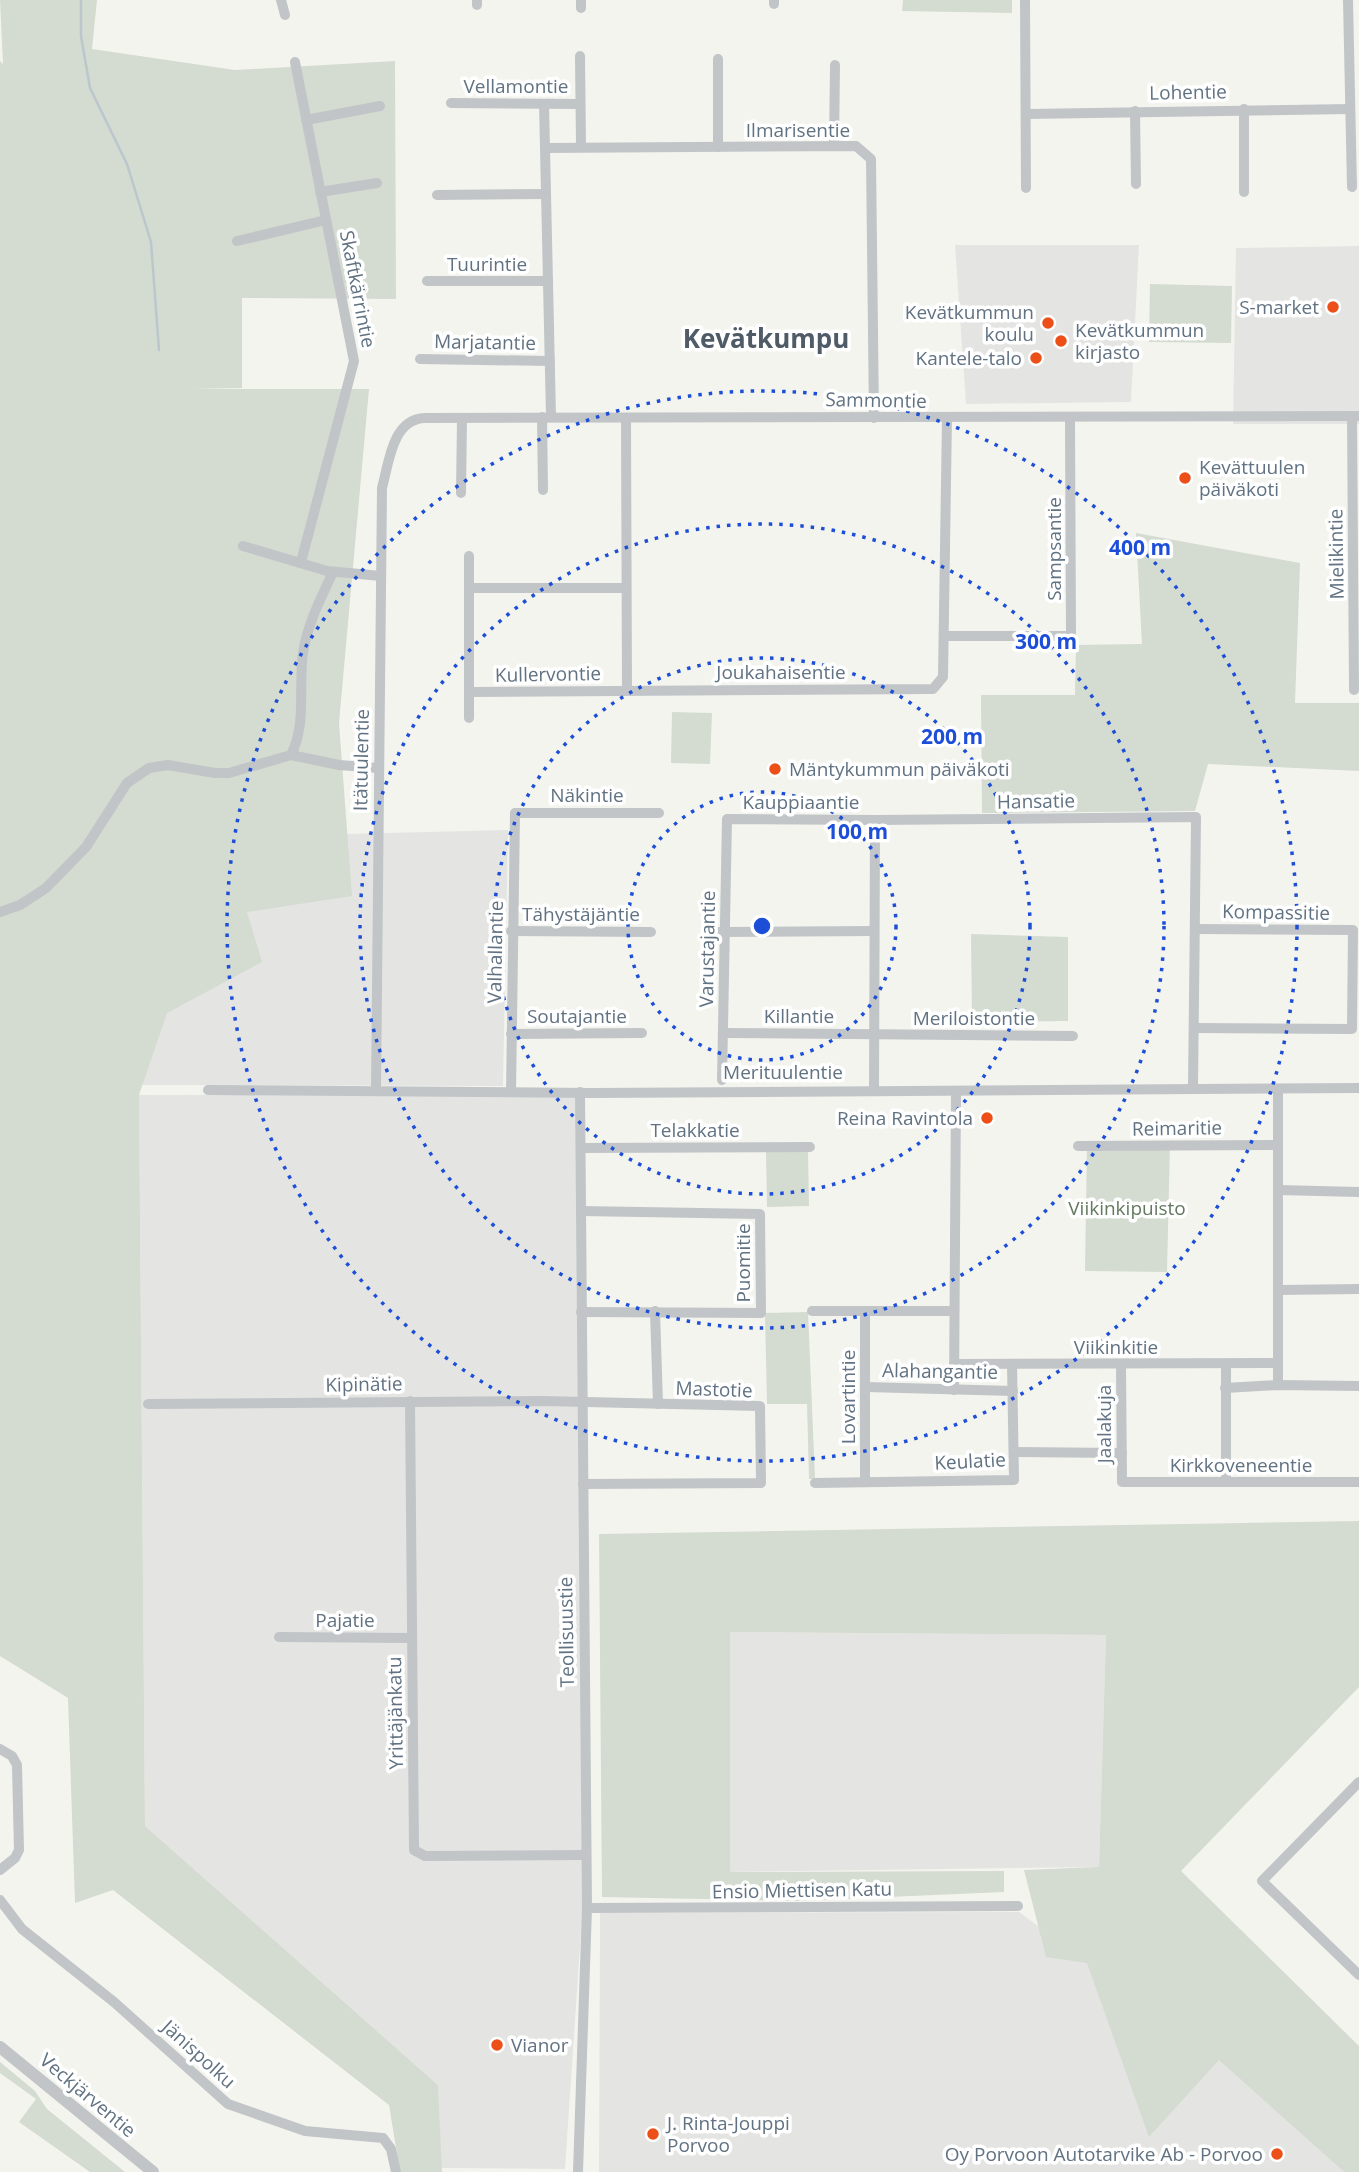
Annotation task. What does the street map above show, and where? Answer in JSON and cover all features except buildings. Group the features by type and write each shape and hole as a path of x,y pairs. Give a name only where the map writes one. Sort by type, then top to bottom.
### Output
{"street":[{"path":"281,0 285,15"},
{"path":"1025,0 1027,188"},
{"path":"1348,0 1352,187"},
{"path":"580,56 582,146"},
{"path":"718,59 719,147"},
{"name":"Skaftkärrintie","path":"295,62 354,361 301,562"},
{"path":"834,146 835,65"},
{"name":"Vellamontie","path":"451,103 580,104"},
{"path":"543,490 550,361 544,104"},
{"path":"306,120 380,106"},
{"path":"1244,109 1244,192"},
{"name":"Lohentie","path":"1027,114 1350,109"},
{"path":"1135,111 1136,184"},
{"name":"Ilmarisentie","path":"545,148 856,146 871,159 874,418"},
{"path":"320,192 377,183"},
{"path":"438,195 547,194"},
{"path":"237,241 326,220"},
{"name":"Tuurintie","path":"426,281 548,281"},
{"name":"Marjatantie","path":"420,359 550,361"},
{"name":"Sammontie","path":"398,433 415,418 1070,419 1356,416"},
{"name":"Mielikintie","path":"1354,690 1356,416"},
{"path":"461,493 462,418"},
{"path":"626,418 627,691"},
{"name":"Joukahaisentie","path":"627,691 933,689 943,677 947,418"},
{"name":"Sampsantie","path":"944,636 1071,636 1070,419"},
{"name":"Itätuulentie","path":"376,1090 382,488 398,433"},
{"path":"243,546 333,572 381,576"},
{"name":"Kullervontie","path":"469,556 469,718"},
{"path":"291,755 300,731 302,656 307,631 333,572"},
{"path":"469,588 626,588"},
{"name":"Kullervontie","path":"469,692 627,691"},
{"path":"0,912 20,905 46,888 86,847 127,783 149,768 168,765 215,774 229,773 291,755 339,765 378,768"},
{"name":"Näkintie","path":"515,813 659,813"},
{"name":"Valhallantie","path":"511,1092 515,813"},
{"name":"Hansatie","path":"875,820 1196,817 1194,1087"},
{"name":"Kauppiaantie","path":"727,819 875,820"},
{"name":"Varustajantie","path":"722,1080 720,932 727,819"},
{"path":"874,1090 875,820"},
{"name":"Kompassitie","path":"1195,929 1353,930 1352,1029 1195,1028"},
{"name":"Tähystäjäntie","path":"512,931 651,932"},
{"path":"720,932 874,931"},
{"name":"Soutajantie","path":"511,1034 642,1033"},
{"name":"Killantie","path":"723,1033 875,1034"},
{"name":"Meriloistontie","path":"875,1034 1073,1036"},
{"name":"Merituulentie","path":"208,1090 580,1093 1359,1088"},
{"path":"1278,1089 1278,1385"},
{"path":"954,1390 956,1091"},
{"name":"Teollisuustie","path":"578,2172 587,1908 580,1093"},
{"name":"Reimaritie","path":"1078,1146 1276,1145"},
{"name":"Telakkatie","path":"581,1148 810,1147"},
{"path":"1278,1190 1359,1192"},
{"name":"Puomitie","path":"581,1211 761,1214 761,1313 581,1312"},
{"path":"1278,1290 1359,1289"},
{"path":"655,1311 658,1404"},
{"path":"812,1311 954,1311"},
{"name":"Lovartintie","path":"865,1312 865,1482"},
{"name":"Viikinkitie","path":"954,1364 1278,1363"},
{"name":"Keulatie","path":"815,1483 1014,1480 1012,1364"},
{"path":"1226,1364 1226,1482"},
{"name":"Jaalakuja","path":"1121,1365 1122,1482"},
{"path":"1225,1388 1278,1385 1359,1386"},
{"name":"Alahangantie","path":"866,1387 1013,1391"},
{"name":"Kipinätie","path":"148,1404 410,1401 581,1403"},
{"name":"Yrittäjänkatu","path":"410,1401 414,1850 425,1856 586,1855"},
{"name":"Mastotie","path":"581,1403 760,1406 761,1483 583,1484"},
{"path":"1014,1452 1122,1453"},
{"name":"Kirkkoveneentie","path":"1122,1482 1359,1482"},
{"name":"Pajatie","path":"279,1637 411,1638"},
{"path":"0,1749 12,1756 17,1765 19,1850 15,1858 0,1870"},
{"path":"1358,1973 1262,1881 1359,1782"},
{"name":"Jänispolku","path":"0,1900 22,1928 114,2003 228,2104 305,2131 383,2138 391,2149 396,2172"},
{"name":"Ensio Miettisen Katu","path":"587,1908 1018,1906"},
{"name":"Veckjärventie","path":"0,2046 153,2172"}],"shaded area":[{"name":"Kevätkummun koulu","path":"955,245 1139,245 1131,402 966,404"},
{"path":"1359,246 1359,424 1233,424 1236,248"},
{"path":"508,830 503,1086 140,1085 143,839"},
{"path":"579,1094 583,1902 565,2169 441,2168 438,2085 145,1826 139,1095"},
{"path":"730,1632 1106,1635 1099,1867 730,1872"},
{"path":"1019,1912 1219,2059 1344,2172 599,2172 600,1913"}],"green space":[{"path":"0,0 97,0 92,49 235,70 395,61 396,299 242,298 242,388 191,389 369,389 339,723 352,896 247,912 262,962 167,1013 139,1095 145,1826 438,2085 442,2172 400,2172 389,2105 113,1890 75,1903 68,1698 0,1656 0,61 3,64"},
{"path":"903,0 1012,0 1012,13 902,11"},
{"path":"1150,284 1232,286 1231,343 1149,342"},
{"path":"1136,533 1300,563 1295,703 1359,703 1359,771 1208,764 1195,811 982,813 981,695 1075,695 1076,645 1142,644"},
{"path":"672,712 712,713 710,764 671,763"},
{"path":"971,934 1068,937 1068,1021 972,1022"},
{"name":"Viikinkipuisto","path":"1170,1143 1167,1272 1085,1271 1087,1145"},
{"path":"766,1151 808,1151 809,1206 767,1207"},
{"path":"808,1312 815,1479 809,1479 807,1404 767,1404 765,1313"},
{"path":"1359,1521 1359,1687 1181,1871 1359,2046 1359,2172 1344,2172 1219,2060 1149,2137 1087,1963 1046,1957 1024,1870 1099,1867 1106,1635 730,1632 730,1872 1004,1871 1004,1892 795,1901 602,1897 599,1534"},
{"path":"0,2062 35,2091 47,2109 125,2172 90,2172 19,2122 36,2099 0,2073"}],"waterway":[{"path":"81,0 81,36 90,88 127,164 151,242 159,350"}],"place":[{"name":"S-market","path":"1333,307"},
{"name":"Kevätkummun koulu","path":"1048,323"},
{"name":"Kevätkummun kirjasto","path":"1061,341"},
{"name":"Kantele-talo","path":"1036,358"},
{"name":"Kevättuulen päiväkoti","path":"1185,478"},
{"name":"Mäntykummun päiväkoti","path":"775,769"},
{"name":"Reina Ravintola","path":"987,1118"},
{"name":"Vianor","path":"497,2045"},
{"name":"J. Rinta-Jouppi Porvoo","path":"653,2134"},
{"name":"Oy Porvoon Autotarvike Ab - Porvoo","path":"1277,2154"}],"district":[{"name":"Kevätkumpu","path":"766,339"}]}
